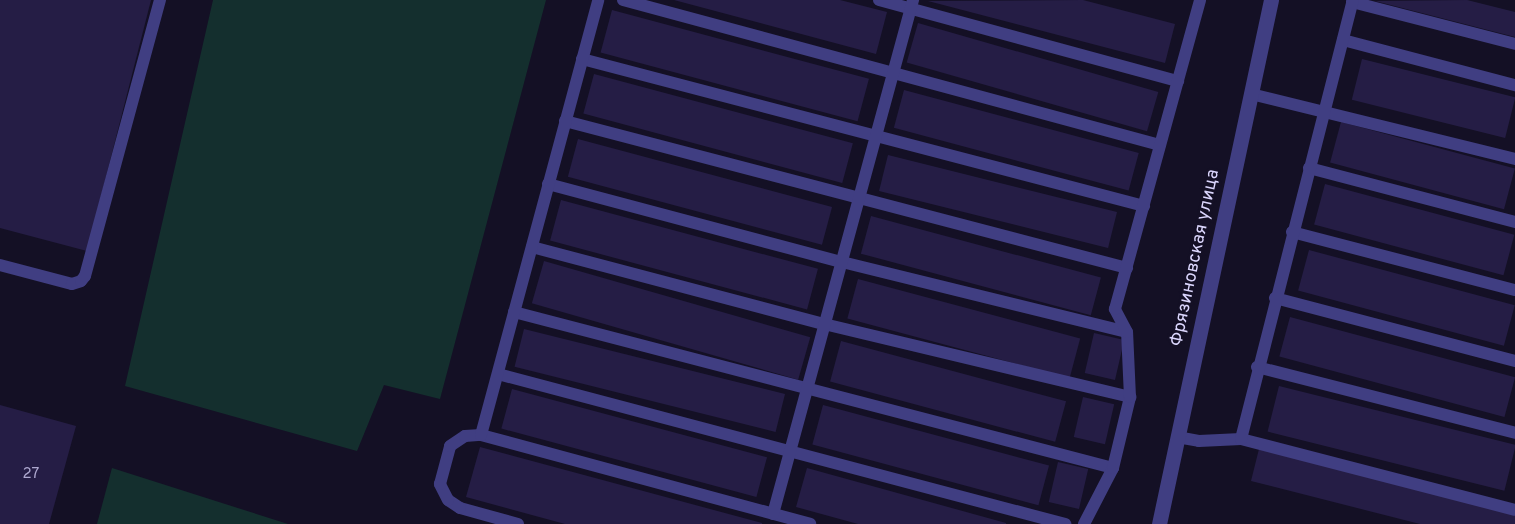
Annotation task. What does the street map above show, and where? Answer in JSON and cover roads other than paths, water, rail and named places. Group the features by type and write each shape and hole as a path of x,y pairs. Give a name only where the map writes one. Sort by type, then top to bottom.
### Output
{"street":[{"name":"Фрязиновская улица","path":"1159,524 1271,0"}],"lane":[{"path":"0,265 72,284 81,281 85,276 160,0"},
{"path":"482,435 598,0"},
{"path":"623,0 1160,145"},
{"path":"879,0 912,4 1178,81"},
{"path":"1084,524 1113,468 1130,397 1127,332 1115,309 1200,0"},
{"path":"1240,439 1353,1 1515,44"},
{"path":"773,514 912,4"},
{"path":"1343,40 1515,85"},
{"path":"582,59 1144,206"},
{"path":"1251,94 1515,159"},
{"path":"566,121 1126,268"},
{"path":"1309,168 1515,222"},
{"path":"549,184 842,262 1127,332"},
{"path":"1292,232 1515,290"},
{"path":"532,247 824,324 1130,397"},
{"path":"1275,298 1515,361"},
{"path":"514,312 1113,468"},
{"path":"1257,367 1515,433"},
{"path":"498,374 1065,524"},
{"path":"518,524 460,508 443,493 440,484 450,446 465,436 482,435 810,524"},
{"path":"1177,436 1199,441 1240,439 1515,510"}]}
